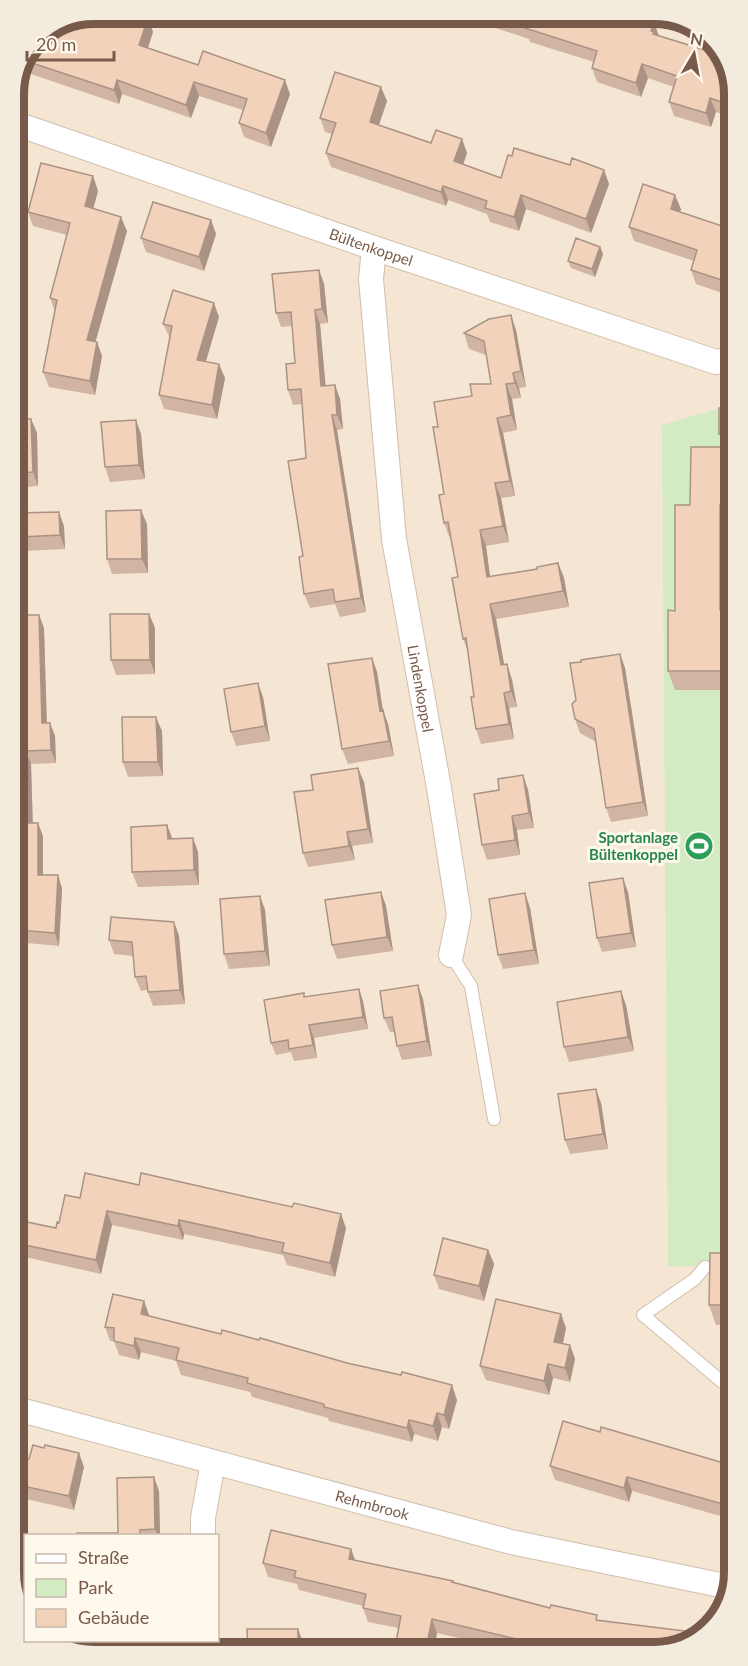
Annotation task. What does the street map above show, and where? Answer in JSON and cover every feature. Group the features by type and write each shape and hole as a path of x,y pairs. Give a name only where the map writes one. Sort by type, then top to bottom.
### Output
{"street":[{"name":"Bültenkoppel","path":"24,126 374,248 716,362 724,360"},
{"name":"Lindenkoppel","path":"374,248 371,279 394,538 439,788 459,915 451,955"},
{"name":"Rehmbrook","path":"24,1412 511,1542 723,1586"},
{"path":"203,1534 203,1518 213,1462"}],"lane":[{"name":"Lindenkoppel","path":"451,955 471,986 494,1119"},
{"path":"705,1267 694,1279 643,1315 724,1383"}],"shaded area":[{"path":"94,24 659,24 681,29 697,38 710,51 720,71 724,94 724,1572 723,1586 710,1615 685,1635 654,1642 219,1642 219,1534 24,1534 24,89 26,76 38,51 59,33 71,28"}],"green space":[{"name":"Sportanlage Bültenkoppel","path":"724,407 724,1267 668,1266 662,425"}],"building":[{"path":"103,24 146,24 139,45 198,65 203,51 285,80 266,133 239,123 247,99 194,82 186,105 117,80 114,90 31,63 38,51 59,33 85,25 102,26"},
{"path":"523,24 653,24 651,31 654,32 653,34 710,52 723,80 724,103 710,98 706,113 669,102 677,76 642,64 636,83 592,68 597,51 525,28 526,25"},
{"path":"335,72 381,87 370,122 431,143 436,130 462,139 454,161 501,178 508,155 512,156 514,148 570,165 572,158 604,170 586,219 521,195 514,217 485,208 487,201 443,186 441,192 326,153 336,123 320,118"},
{"path":"41,163 93,176 85,206 121,217 87,340 97,342 90,381 43,372 57,300 50,298 70,223 28,212"},
{"path":"643,184 675,195 671,209 724,227 724,281 691,270 697,250 629,227"},
{"path":"153,202 211,220 199,257 141,238"},
{"path":"576,238 600,247 592,269 568,261"},
{"path":"319,270 322,309 315,310 321,386 335,385 337,415 332,415 361,598 335,602 333,589 304,594 299,557 303,556 288,461 306,458 301,389 288,390 286,364 295,363 291,312 276,313 272,274"},
{"path":"173,290 214,303 197,360 219,364 212,405 159,395 172,326 163,324"},
{"path":"511,315 521,371 513,373 515,383 506,384 511,415 497,418 510,481 495,483 503,526 480,530 487,577 537,569 537,567 558,563 563,591 490,604 501,665 507,664 511,691 504,693 509,724 476,729 466,638 463,639 452,578 458,577 448,522 444,523 439,495 444,494 433,427 438,427 434,402 472,396 470,384 491,384 484,341 464,333 489,319"},
{"path":"719,408 724,408 724,434 719,434"},
{"path":"24,419 31,419 33,472 24,472"},
{"path":"136,420 139,465 105,467 101,422"},
{"path":"691,447 724,447 724,505 720,505 720,610 724,610 724,671 668,671 668,610 675,611 675,505 690,505"},
{"path":"141,510 142,559 107,559 106,511"},
{"path":"59,512 60,535 24,537 24,513"},
{"path":"110,614 149,614 150,660 111,660"},
{"path":"24,615 39,615 42,723 50,723 51,750 26,751 28,823 38,823 38,875 58,875 55,933 24,931"},
{"path":"620,654 643,802 606,808 594,729 575,719 572,704 576,700 570,663"},
{"path":"372,658 380,711 383,710 389,741 342,749 328,664"},
{"path":"258,683 265,726 231,732 224,689"},
{"path":"122,717 156,717 158,762 123,762"},
{"path":"358,768 368,829 347,832 349,846 303,853 294,792 313,790 311,775"},
{"path":"523,775 529,813 512,816 515,840 482,845 474,794 499,790 498,779"},
{"path":"167,825 168,839 193,838 194,870 132,872 131,827"},
{"path":"623,878 631,933 597,938 589,883"},
{"path":"381,892 387,937 332,945 325,900"},
{"path":"525,893 534,950 498,955 489,899"},
{"path":"260,896 265,951 224,954 220,899"},
{"path":"111,917 174,922 180,990 148,992 146,976 135,977 132,942 109,940"},
{"path":"418,985 427,1041 397,1046 392,1017 384,1018 380,991"},
{"path":"359,989 363,1017 309,1025 313,1045 289,1049 288,1040 271,1043 264,1000 304,993 304,997"},
{"path":"621,991 628,1037 564,1047 557,1002"},
{"path":"596,1089 603,1134 565,1140 558,1094"},
{"path":"85,1173 139,1185 141,1173 292,1207 294,1203 341,1214 330,1263 282,1252 284,1243 179,1220 178,1226 107,1211 96,1260 24,1245 24,1221 56,1228 65,1195 80,1198"},
{"path":"443,1238 488,1250 479,1286 434,1275"},
{"path":"710,1253 724,1253 724,1305 709,1305"},
{"path":"113,1294 144,1301 141,1314 221,1334 222,1330 259,1340 260,1338 347,1363 401,1375 402,1372 452,1385 444,1415 437,1413 433,1426 409,1420 407,1428 324,1407 324,1404 247,1383 248,1378 176,1360 179,1348 135,1338 134,1346 114,1341 114,1328 105,1327"},
{"path":"496,1299 561,1314 554,1342 570,1345 565,1368 548,1364 544,1381 480,1366"},
{"path":"563,1421 600,1432 601,1427 724,1463 724,1511 722,1510 723,1504 627,1477 624,1488 550,1466"},
{"path":"33,1445 44,1448 45,1445 79,1453 69,1496 24,1486 24,1458 29,1459"},
{"path":"154,1477 155,1529 140,1530 140,1534 77,1534 118,1533 117,1478"},
{"path":"271,1530 351,1549 349,1559 453,1581 550,1608 551,1605 597,1615 596,1620 690,1632 677,1638 654,1642 525,1642 432,1619 427,1642 396,1642 401,1616 363,1608 366,1594 294,1577 296,1571 263,1563"},
{"path":"247,1629 298,1629 298,1642 248,1642"}],"place":[{"name":"Sportanlage Bültenkoppel","path":"699,846"}]}
